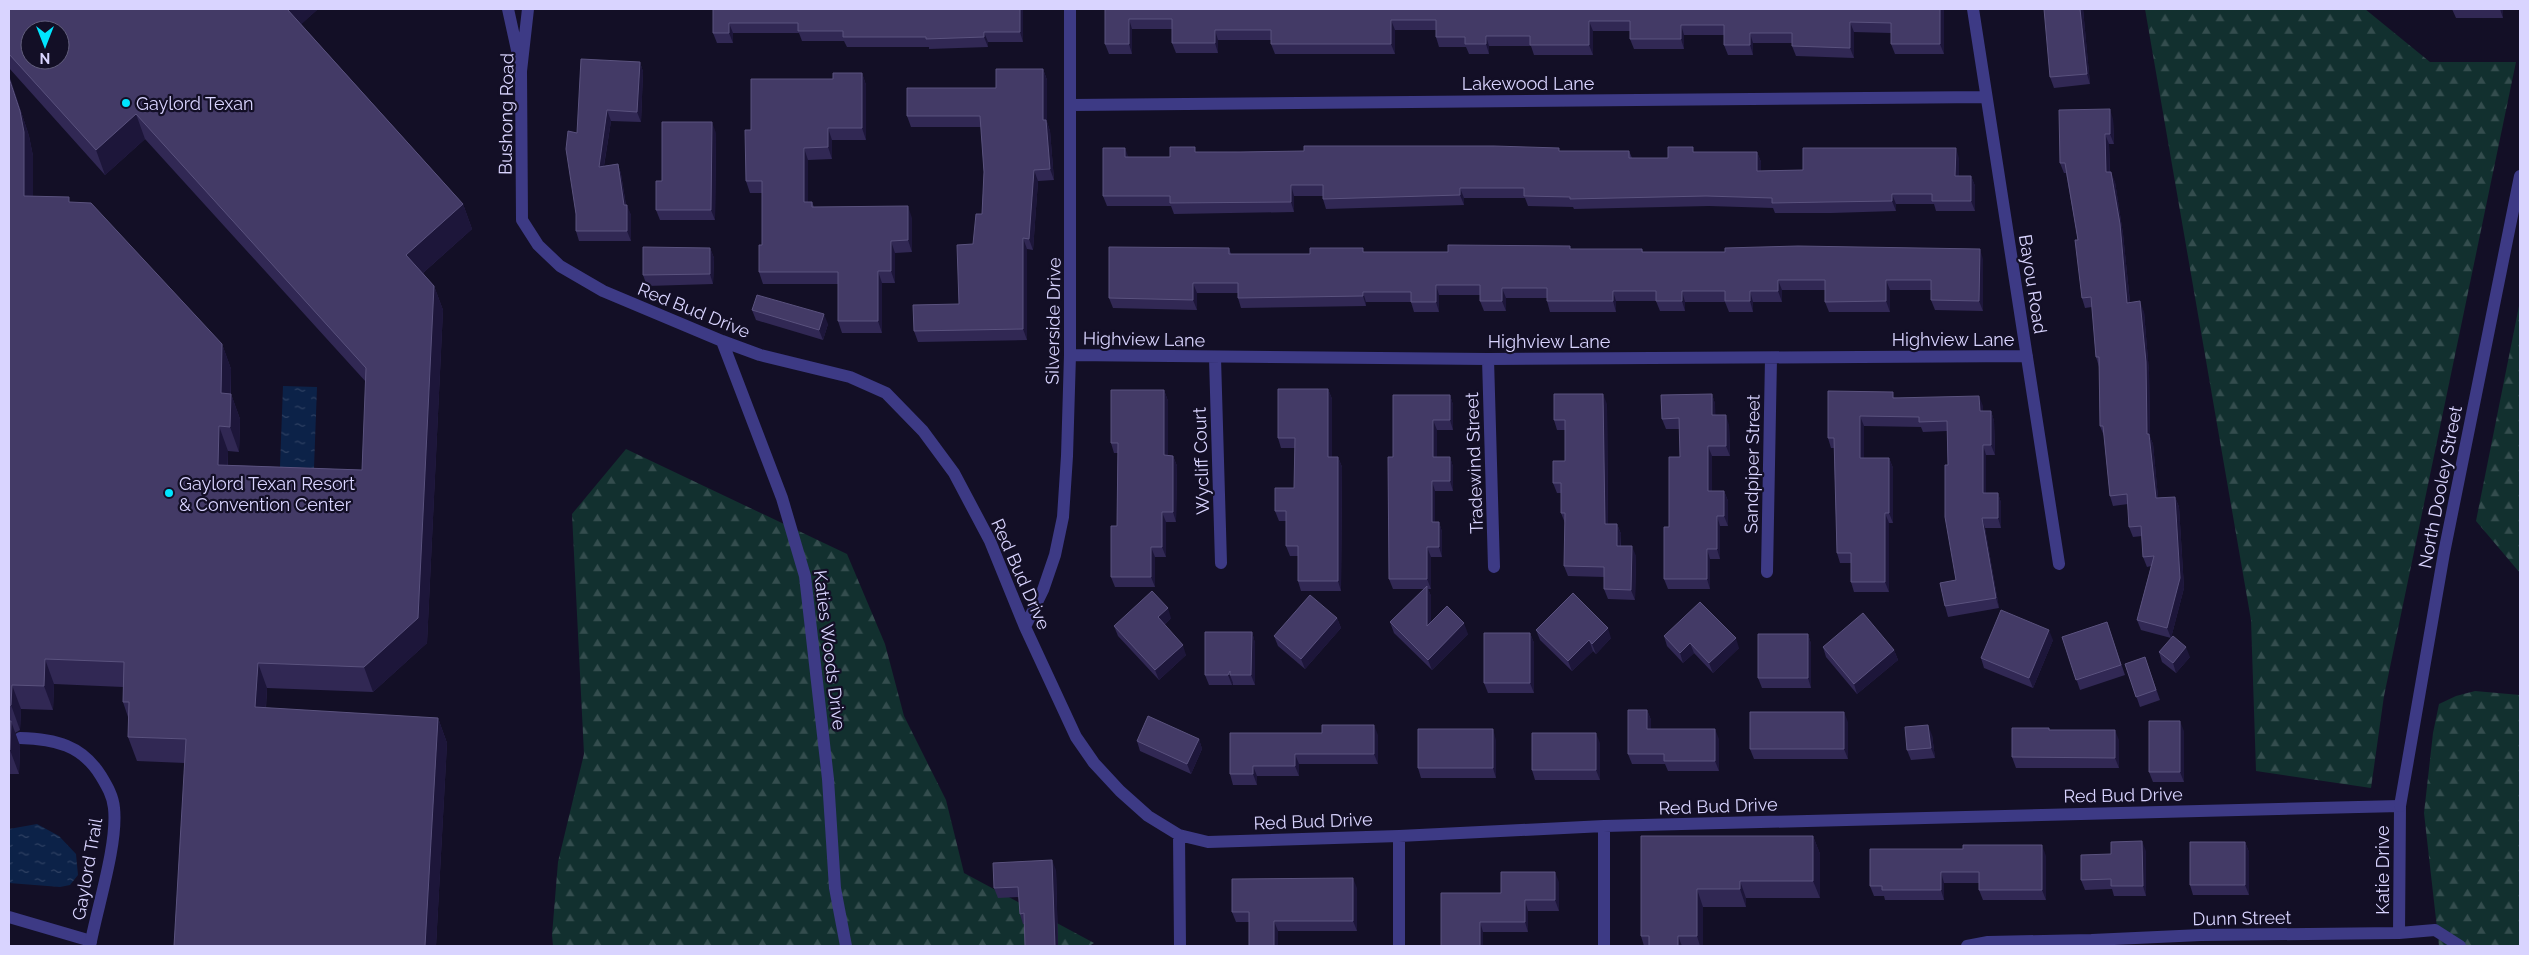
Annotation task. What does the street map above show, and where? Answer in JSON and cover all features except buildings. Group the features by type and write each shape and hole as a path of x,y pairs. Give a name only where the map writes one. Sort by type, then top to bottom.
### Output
{"street":[{"path":"508,9 521,71"},
{"name":"Bushong Road","path":"522,220 521,71 528,9"},
{"name":"Silverside Drive","path":"1025,627 1043,590 1055,555 1062,516 1068,456 1070,355 1070,9"},
{"name":"Bayou Road","path":"1974,9 2059,564"},
{"name":"Lakewood Lane","path":"1071,105 1986,96"},
{"name":"North Dooley Street","path":"2400,806 2444,553 2520,176"},
{"name":"Red Bud Drive","path":"522,220 538,245 560,266 603,291 760,355 850,377 886,393 923,431 954,472 990,541 1025,627 1076,737 1094,763 1120,792 1148,816 1179,835 1208,842 1399,836 1604,826 2400,806"},
{"name":"Katies Woods Drive","path":"722,341 782,498 805,576 828,779 835,888 846,946"},
{"name":"Highview Lane","path":"1070,355 1216,358 1488,359 2027,356"},
{"name":"Wycliff Court","path":"1216,358 1221,563"},
{"name":"Sandpiper Street","path":"1767,572 1771,358"},
{"name":"Tradewind Street","path":"1488,359 1494,567"},
{"name":"Gaylord Trail","path":"20,738 59,742 81,753 96,768 112,797 115,814 111,845 91,944"},
{"name":"Katie Drive","path":"2399,933 2400,806"},
{"path":"1604,826 1604,946"},
{"path":"1179,835 1180,946"},
{"path":"1399,836 1399,946"},
{"path":"9,917 91,944"},
{"path":"2399,933 2434,930 2460,946"},
{"name":"Dunn Street","path":"1967,946 1988,942 2091,943 2201,936 2399,933"}],"green space":[{"path":"2145,9 2365,9 2430,62 2516,62 2384,696 2371,788 2256,771 2251,620"},
{"path":"2520,301 2520,573 2476,521"},
{"path":"626,449 847,554 885,644 904,716 946,800 964,873 1094,943 1089,946 553,946 552,935 558,862 584,754 572,514"},
{"path":"2475,691 2520,695 2520,946 2439,946 2424,813 2433,733 2439,704 2456,696"}],"water":[{"path":"283,386 317,387 314,468 280,467"},
{"path":"37,824 59,836 76,854 78,875 70,885 60,887 9,883 9,829"}],"place":[{"name":"Gaylord Texan","path":"126,103"},
{"name":"Gaylord Texan Resort & Convention Center","path":"169,493"}]}
